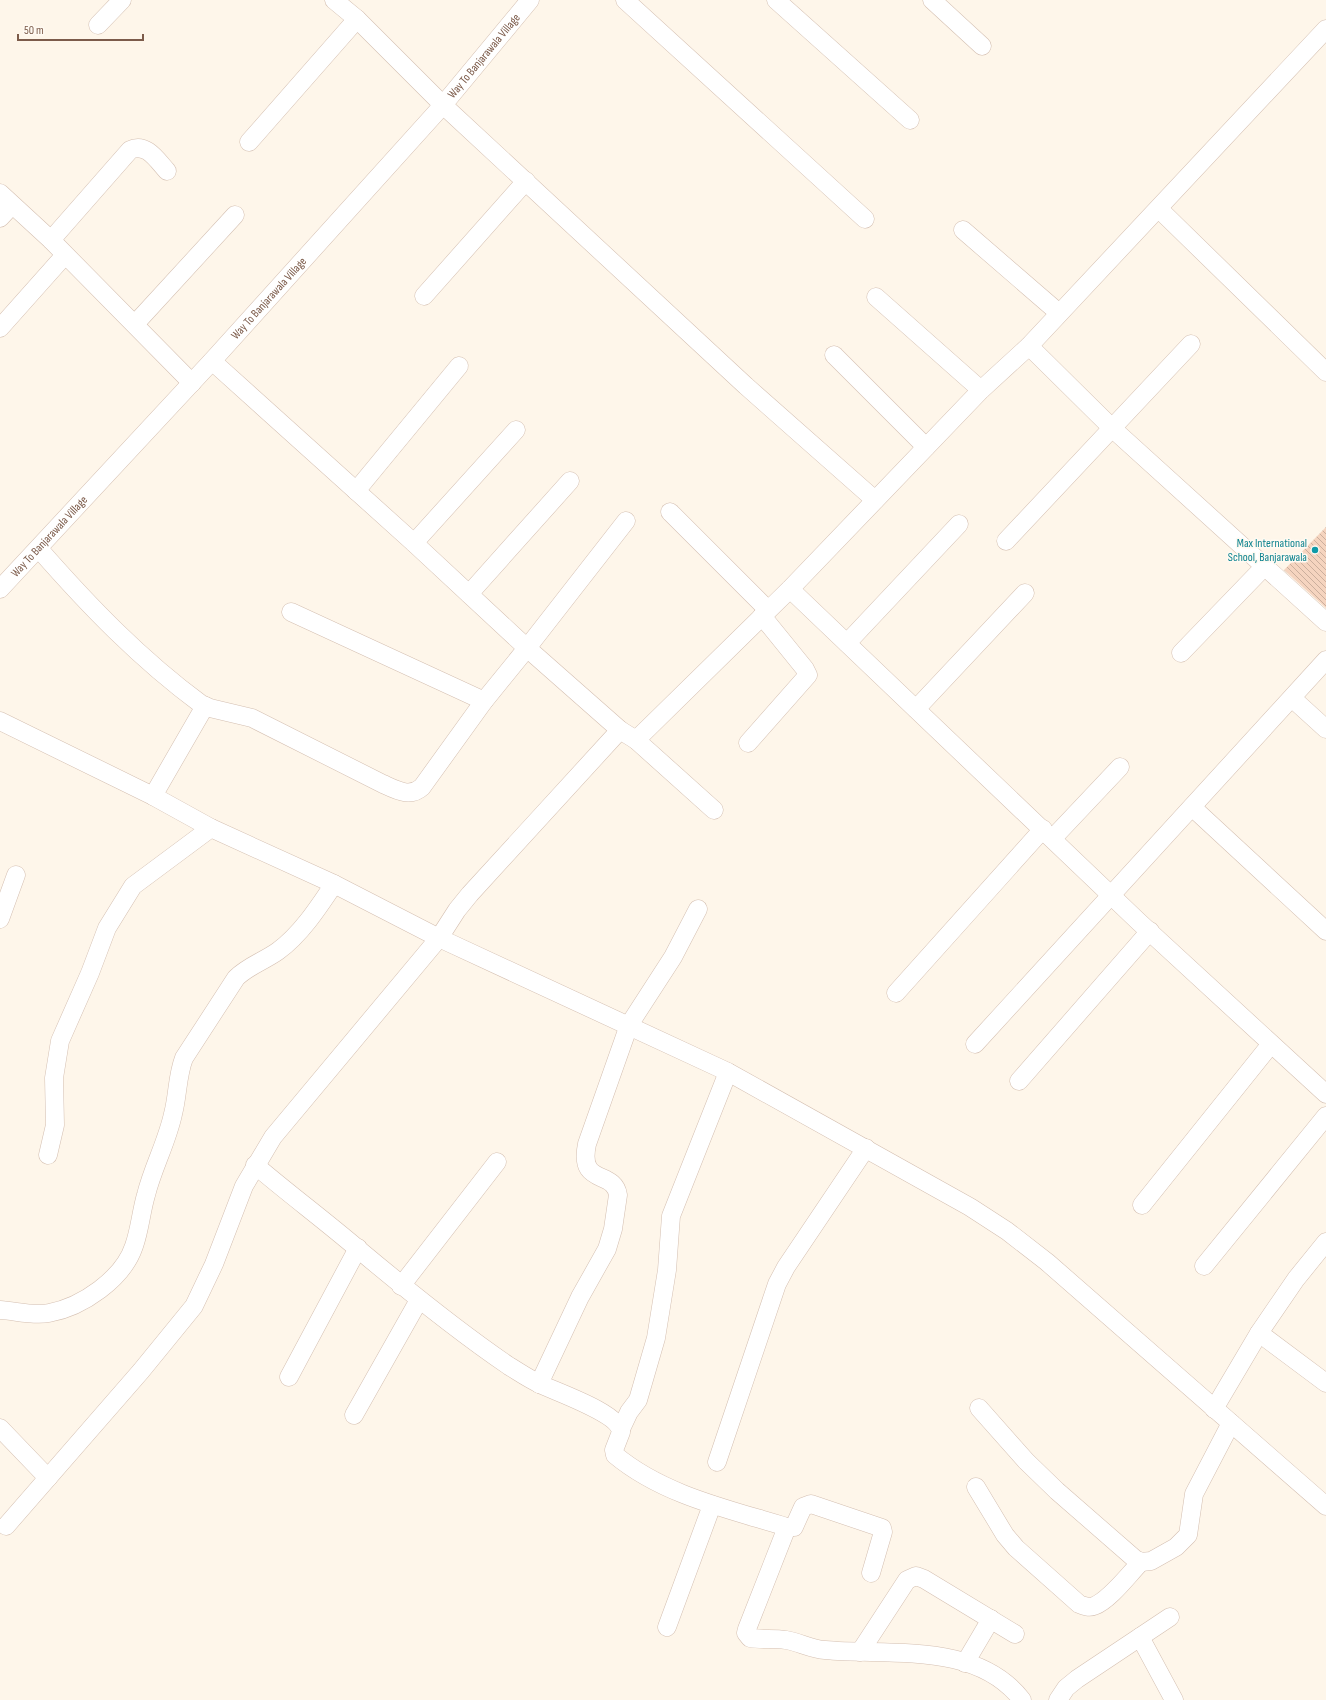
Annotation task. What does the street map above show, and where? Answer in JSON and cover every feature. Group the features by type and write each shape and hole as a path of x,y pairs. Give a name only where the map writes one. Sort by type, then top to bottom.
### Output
{"street":[{"path":"98,25 122,0"},
{"path":"334,0 357,19 443,106 526,181 746,386 875,500"},
{"name":"Way To Banjarawala Village","path":"0,589 39,549 192,383 443,106 530,0"},
{"path":"625,0 865,219"},
{"path":"776,0 910,120"},
{"path":"932,0 982,46"},
{"path":"249,142 357,19"},
{"path":"636,740 790,589 981,390 1029,346 1324,35"},
{"path":"51,240 130,150 139,147 145,148 167,171"},
{"path":"424,296 526,181"},
{"path":"4,205 51,240 192,383"},
{"path":"1158,209 1326,372"},
{"path":"135,324 235,215"},
{"path":"963,230 1059,313"},
{"path":"0,328 65,255"},
{"path":"876,297 981,390"},
{"path":"1006,541 1113,429 1191,344"},
{"path":"1029,346 1113,429 1326,622"},
{"path":"834,355 926,447"},
{"path":"212,361 414,543 527,648 620,730 636,740 714,810"},
{"path":"356,491 459,366"},
{"path":"414,543 516,430"},
{"path":"469,594 570,481"},
{"path":"670,512 765,613 808,675 748,743"},
{"path":"39,549 87,604 117,634 205,706 252,718 383,784 401,792 408,793 419,790 422,787 484,701 626,521"},
{"path":"847,643 959,524"},
{"path":"1181,653 1265,566"},
{"path":"790,589 1150,931 1326,1094"},
{"path":"916,709 1024,593"},
{"path":"291,612 484,701"},
{"path":"975,1044 1293,699 1326,660"},
{"path":"1293,699 1326,729"},
{"path":"153,796 205,706"},
{"path":"0,721 153,796 211,828 334,884 439,938 728,1072 970,1207 1007,1231 1047,1262 1326,1506"},
{"path":"6,1526 141,1371 194,1306 214,1264 244,1186 255,1165 273,1137 439,938 457,910 470,894 620,730"},
{"path":"896,993 1048,833 1120,767"},
{"path":"1192,808 1326,931"},
{"path":"48,1155 55,1125 54,1078 60,1041 90,973 106,928 133,886 211,828"},
{"path":"0,919 16,875"},
{"path":"0,1310 33,1314 48,1313 60,1310 96,1292 120,1268 134,1246 146,1195 174,1113 180,1067 184,1058 236,978 245,969 276,952 298,933 334,884"},
{"path":"539,1384 580,1297 607,1248 614,1229 618,1190 612,1183 592,1173 585,1162 585,1154 629,1025 663,974 698,909"},
{"path":"1019,1081 1150,931"},
{"path":"1142,1205 1271,1044"},
{"path":"728,1072 672,1216 667,1270 656,1338 638,1400 629,1412 614,1450 620,1458 660,1484 712,1504 787,1527 794,1527 803,1507 811,1504 882,1528 883,1532 871,1573"},
{"path":"1204,1266 1326,1116"},
{"path":"718,1462 777,1284 786,1267 866,1148"},
{"path":"401,1286 497,1162"},
{"path":"255,1165 358,1248 401,1286 476,1343 539,1384 582,1401 611,1419 621,1429"},
{"path":"1214,1409 1259,1333 1296,1279 1326,1242"},
{"path":"289,1377 358,1248"},
{"path":"354,1415 419,1300"},
{"path":"1259,1333 1326,1383"},
{"path":"979,1408 1026,1461 1057,1491 1135,1559 1141,1562 1151,1561 1176,1547 1188,1535 1194,1494 1231,1423"},
{"path":"0,1428 48,1478"},
{"path":"976,1487 1005,1535 1016,1548 1087,1607 1094,1606 1102,1602 1141,1562"},
{"path":"667,1627 712,1504"},
{"path":"787,1527 747,1629 747,1636 754,1639 787,1640 824,1650 938,1655 975,1666 1003,1680 1022,1700"},
{"path":"860,1652 911,1577 924,1578 1015,1634"},
{"path":"1058,1700 1066,1688 1076,1679 1170,1617"},
{"path":"965,1663 991,1619"},
{"path":"1140,1637 1174,1700"}],"building":[{"name":"Max International School, Banjarawala","path":"1326,527 1326,608 1284,570"}],"place":[{"name":"Max International School, Banjarawala","path":"1315,550"}]}
